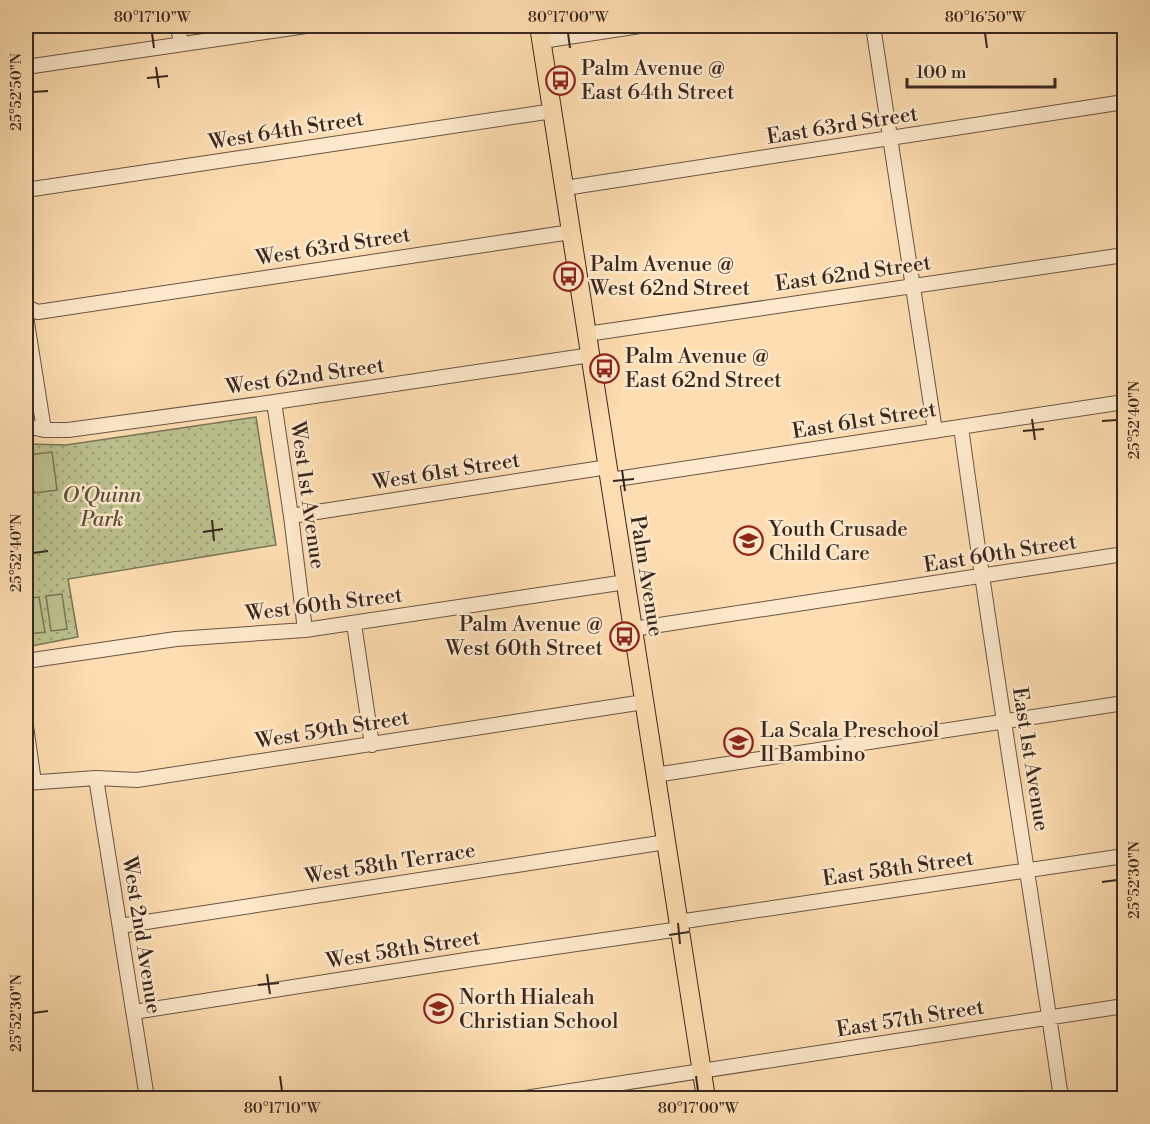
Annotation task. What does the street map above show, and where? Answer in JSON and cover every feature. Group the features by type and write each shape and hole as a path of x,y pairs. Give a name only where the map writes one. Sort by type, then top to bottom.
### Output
{"main road":[{"name":"Palm Avenue","path":"540,33 706,1098"}],"street":[{"path":"178,26 181,44"},
{"path":"26,67 300,26"},
{"path":"540,33 640,26"},
{"path":"873,26 935,431"},
{"name":"East 63rd Street","path":"565,188 1125,102"},
{"name":"West 64th Street","path":"26,190 553,111"},
{"name":"West 63rd Street","path":"26,307 38,312 571,232"},
{"name":"East 62nd Street","path":"587,334 1125,255"},
{"path":"26,316 44,430"},
{"name":"West 62nd Street","path":"26,426 44,430 68,430 591,355"},
{"name":"West 1st Avenue","path":"274,402 305,630"},
{"name":"East 61st Street","path":"609,474 935,431 1125,402"},
{"name":"East 1st Avenue","path":"961,427 981,577 1028,870 1061,1098"},
{"name":"West 61st Street","path":"291,516 609,474"},
{"name":"East 60th Street","path":"633,629 1125,554"},
{"name":"West 60th Street","path":"26,661 176,639 305,630 354,624 626,582"},
{"path":"354,624 372,745"},
{"name":"West 59th Street","path":"30,782 96,778 137,780 644,702"},
{"path":"656,775 1125,703"},
{"path":"26,726 30,782"},
{"name":"West 2nd Avenue","path":"96,778 147,1098"},
{"name":"West 58th Terrace","path":"120,926 666,842"},
{"name":"East 58th Street","path":"679,926 1125,856"},
{"name":"West 58th Street","path":"134,1012 679,926"},
{"name":"East 57th Street","path":"525,1098 1125,1006"}],"green space":[{"name":"O'Quinn Park","path":"256,417 276,545 68,579 78,637 26,647 26,444 66,445"},
{"path":"52,452 57,490 34,493 29,455"},
{"path":"62,594 67,629 51,631 46,596"},
{"path":"39,597 45,632 29,634 26,599"}],"place":[{"name":"Palm Avenue @ East 64th Street","path":"560,80"},
{"name":"Palm Avenue @ West 62nd Street","path":"569,276"},
{"name":"Palm Avenue @ East 62nd Street","path":"604,368"},
{"name":"Youth Crusade Child Care","path":"748,541"},
{"name":"Palm Avenue @ West 60th Street","path":"624,636"},
{"name":"La Scala Preschool Il Bambino","path":"739,742"},
{"name":"North Hialeah Christian School","path":"438,1009"}]}
